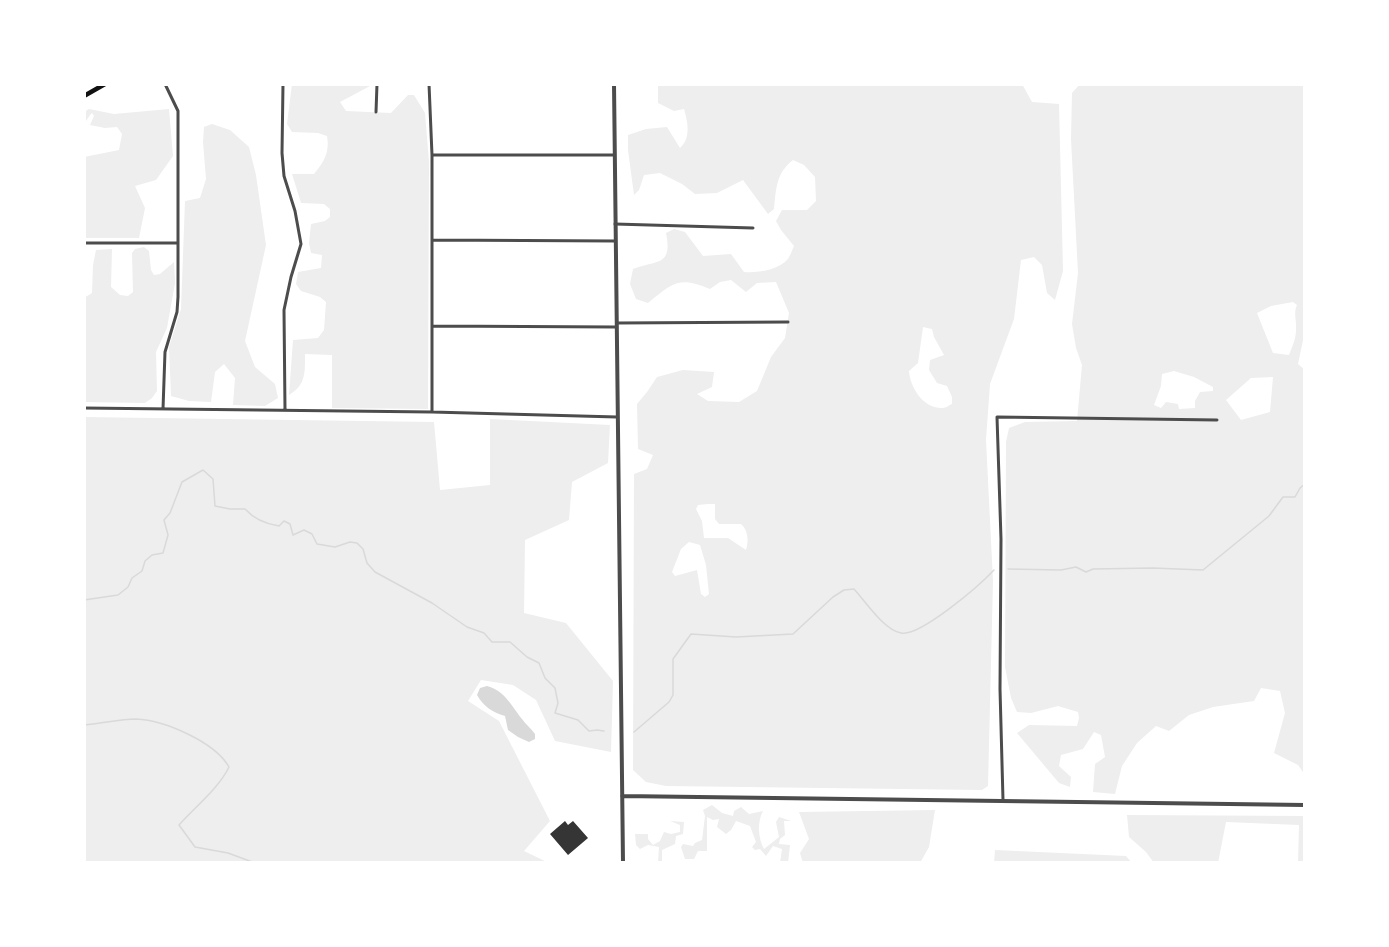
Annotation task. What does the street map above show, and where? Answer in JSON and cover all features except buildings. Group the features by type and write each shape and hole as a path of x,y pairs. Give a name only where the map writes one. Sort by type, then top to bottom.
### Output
{"main road":[{"path":"84,96 105,84"}],"street":[{"path":"163,409 165,352 177,305 178,111 165,84"},
{"path":"283,84 284,176 296,212 301,244 284,310 285,410"},
{"path":"376,112 377,84"},
{"path":"429,84 432,155 432,412"},
{"path":"614,84 623,863"},
{"path":"432,155 614,155"},
{"path":"615,224 753,228"},
{"path":"432,240 615,241"},
{"path":"84,243 177,243"},
{"path":"432,326 788,322"},
{"path":"84,408 432,412 617,417"},
{"path":"1003,800 1000,689 1001,539 997,417 1217,420"},
{"path":"622,796 1305,805"}],"shaded area":[{"path":"292,84 367,84 370,86 340,102 346,111 391,113 408,95 414,95 425,113 429,162 428,409 332,408 332,355 305,354 302,382 289,395 293,340 318,338 324,330 326,302 320,297 301,291 296,284 298,272 321,268 322,255 311,253 309,243 311,224 325,221 330,217 330,209 324,204 301,203 292,174 314,174 325,156 328,142 327,136 318,133 292,132 287,124"},
{"path":"658,84 1022,84 1032,102 1059,104 1063,271 1055,300 1047,293 1042,265 1034,257 1021,260 1014,319 990,384 986,440 993,581 988,786 982,790 666,786 646,782 633,770 634,474 647,469 653,455 638,449 637,404 657,377 683,370 714,372 712,387 697,394 708,401 739,402 757,391 771,357 785,338 789,313 776,282 757,283 746,292 731,280 720,282 710,289 691,283 677,283 648,303 636,299 630,284 633,269 655,263 665,257 668,244 666,233 674,229 685,232 703,256 731,254 744,272 773,268 787,260 794,246 776,221 782,210 807,210 816,201 815,177 804,165 793,160 780,176 774,209 768,214 743,180 717,193 695,194 682,184 660,173 644,175 639,190 634,195 628,135 646,129 667,127 680,148 686,140 687,125 684,109 674,111 658,103","holes":["923,327 932,329 944,355 930,360 929,370 937,383 947,386 952,397 952,404 944,408 929,405 924,401 915,390 910,377 909,371 918,363","715,504 715,519 719,524 741,524 747,536 746,550 728,538 704,538 702,521 696,509 698,505","689,542 700,545 706,565 709,594 705,597 701,594 697,570 675,576 672,572 681,549"]},
{"path":"1080,84 1305,84 1305,331 1298,364 1305,370 1305,775 1298,765 1274,753 1285,713 1280,691 1261,688 1254,701 1213,707 1189,715 1169,731 1156,726 1137,743 1122,766 1115,794 1093,792 1095,764 1105,757 1101,735 1094,732 1083,749 1061,755 1059,766 1071,777 1070,787 1059,783 1017,733 1029,725 1077,726 1079,718 1078,712 1058,706 1031,713 1017,712 1011,698 1005,667 1006,442 1009,428 1025,422 1077,421 1082,365 1076,348 1072,324 1078,273 1071,139 1072,93","holes":["1293,302 1297,305 1295,340 1289,355 1273,353 1257,313 1271,306","1174,371 1194,377 1213,387 1213,391 1200,392 1195,401 1195,408 1179,409 1178,404 1166,402 1161,408 1154,405 1161,386 1162,374","1273,377 1270,412 1241,420 1226,400 1251,378"]},
{"path":"89,109 114,114 169,109 173,156 156,180 135,186 145,208 139,238 84,238 84,157 119,150 122,134 117,127 105,128 90,125 94,116 92,113 84,124 84,112"},
{"path":"212,124 230,130 249,147 256,175 266,245 245,341 255,367 275,384 278,398 265,406 233,405 235,378 224,364 215,372 211,402 189,401 171,396 169,347 181,309 185,201 200,198 206,179 204,127"},
{"path":"144,247 149,251 151,270 154,275 160,274 174,262 175,283 167,328 156,352 157,391 145,403 84,402 84,298 92,293 96,250 112,249 111,287 120,295 128,296 133,292 132,253 135,249"},
{"path":"84,417 434,422 440,490 490,485 490,419 610,425 608,463 572,482 569,520 525,540 524,613 566,623 613,681 611,752 555,741 536,700 513,685 481,680 468,701 499,721 550,821 524,851 549,863 84,863"},
{"path":"487,686 499,691 507,699 535,734 535,739 529,742 518,737 508,730 505,716 492,711 482,703 477,695 480,688"},
{"path":"712,805 722,813 733,816 734,811 741,807 749,814 763,811 759,830 764,849 779,837 776,822 779,817 791,821 784,821 785,835 780,839 779,844 790,845 788,863 780,863 782,849 773,846 766,856 760,849 755,850 752,847 756,842 750,826 736,821 726,834 717,827 719,819 713,820 707,817 707,851 698,851 694,859 685,859 681,847 683,844 693,846 702,840 705,816 703,810"},
{"path":"935,810 929,847 920,863 803,863 800,853 809,839 799,812"},
{"path":"1127,815 1305,816 1305,863 1298,863 1299,825 1226,822 1218,863 1154,863 1146,852 1129,837"},
{"path":"670,821 684,822 683,834 676,836 675,844 662,850 662,863 658,863 659,847 648,845 640,849 636,845 635,834 648,834 648,839 653,845 660,841 664,832 671,834 680,832 680,825"},
{"path":"995,850 1126,856 1132,863 994,863"}],"waterway":[{"path":"84,600 118,595 128,587 132,578 142,571 145,561 152,555 163,553 168,535 164,520 170,513 182,482 203,470 213,479 215,506 245,509 256,518 274,525 279,526 284,521 290,524 293,535 304,530 312,534 317,544 335,547 350,542 357,543 363,549 367,563 375,572 432,603 467,627 484,633 492,642 510,642 527,657 539,663 545,678 555,688 558,703 555,713 578,720 589,731 604,731"},
{"path":"1008,569 1061,570 1076,567 1086,572 1093,569 1203,570 1269,516 1283,497 1295,497 1305,484"},
{"path":"634,732 669,702 673,695 673,659 691,634 736,637 793,634 833,597 844,590 854,589 888,627 901,633 910,632 949,609 994,570"},
{"path":"84,725 130,719 147,720 188,734 213,749 229,767 213,790 179,825 195,847 228,853 255,863"}]}
